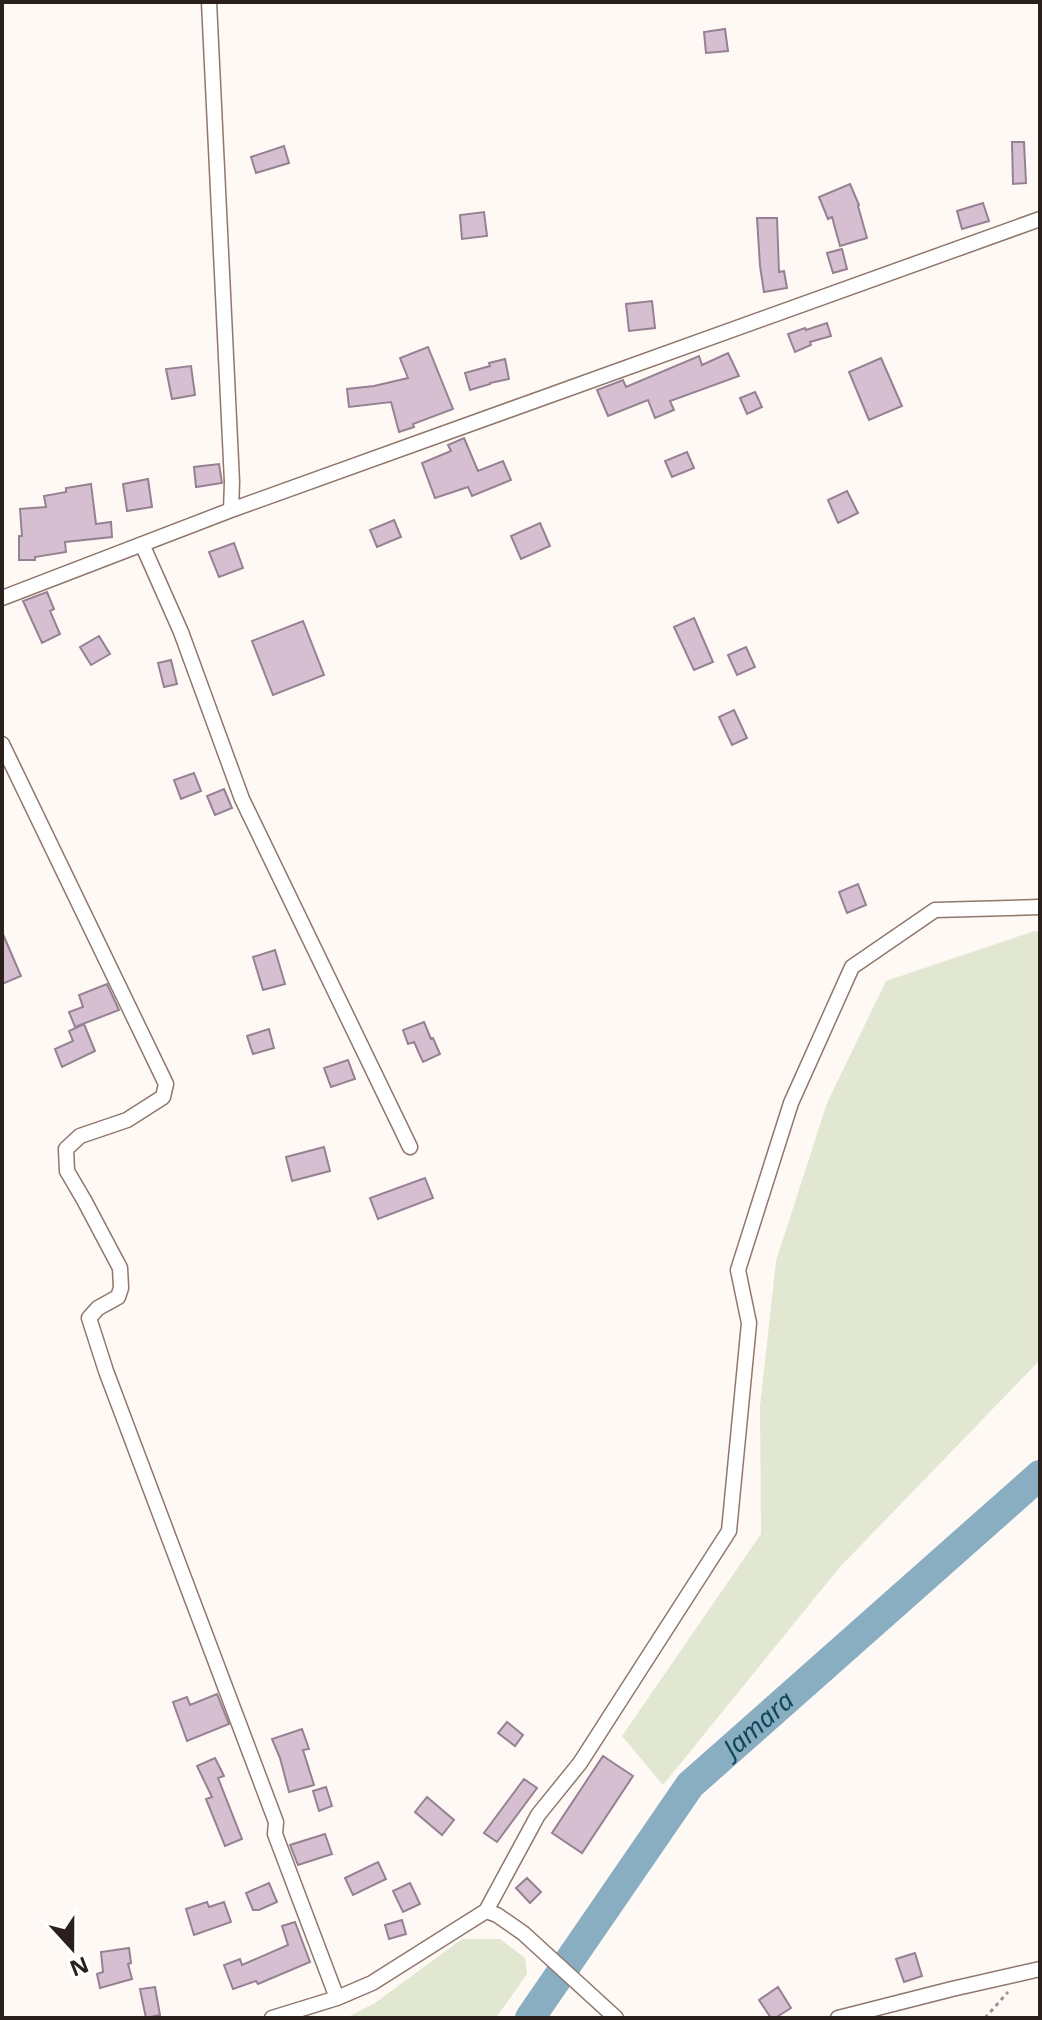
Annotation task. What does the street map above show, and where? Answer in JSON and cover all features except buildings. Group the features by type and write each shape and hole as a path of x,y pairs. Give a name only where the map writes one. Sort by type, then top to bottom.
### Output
{"street":[{"path":"209,2 231,510"},
{"path":"2,598 231,510 1040,219"},
{"path":"142,544 181,632 242,799 410,1147"},
{"path":"2,744 166,1084 163,1097 127,1120 80,1136 66,1149 67,1171 120,1268 118,1297 98,1308 89,1318 106,1371 276,1822 275,1834 337,1998"},
{"path":"272,2018 337,1998 372,1983 486,1911 538,1815 580,1763 729,1531 749,1323 738,1270 791,1103 852,967 935,910 1040,907"},
{"path":"486,1911 523,1933 614,2015"},
{"path":"838,2018 1040,1969"}],"green space":[{"path":"1034,931 1040,932 1040,1360 839,1568 663,1785 622,1736 761,1534 760,1406 776,1261 827,1103 886,981"},
{"path":"462,1939 500,1939 525,1958 527,1974 496,2018 346,2018 375,2003"}],"waterway":[{"name":"Jamara","path":"530,2018 690,1785 1040,1475"}]}
